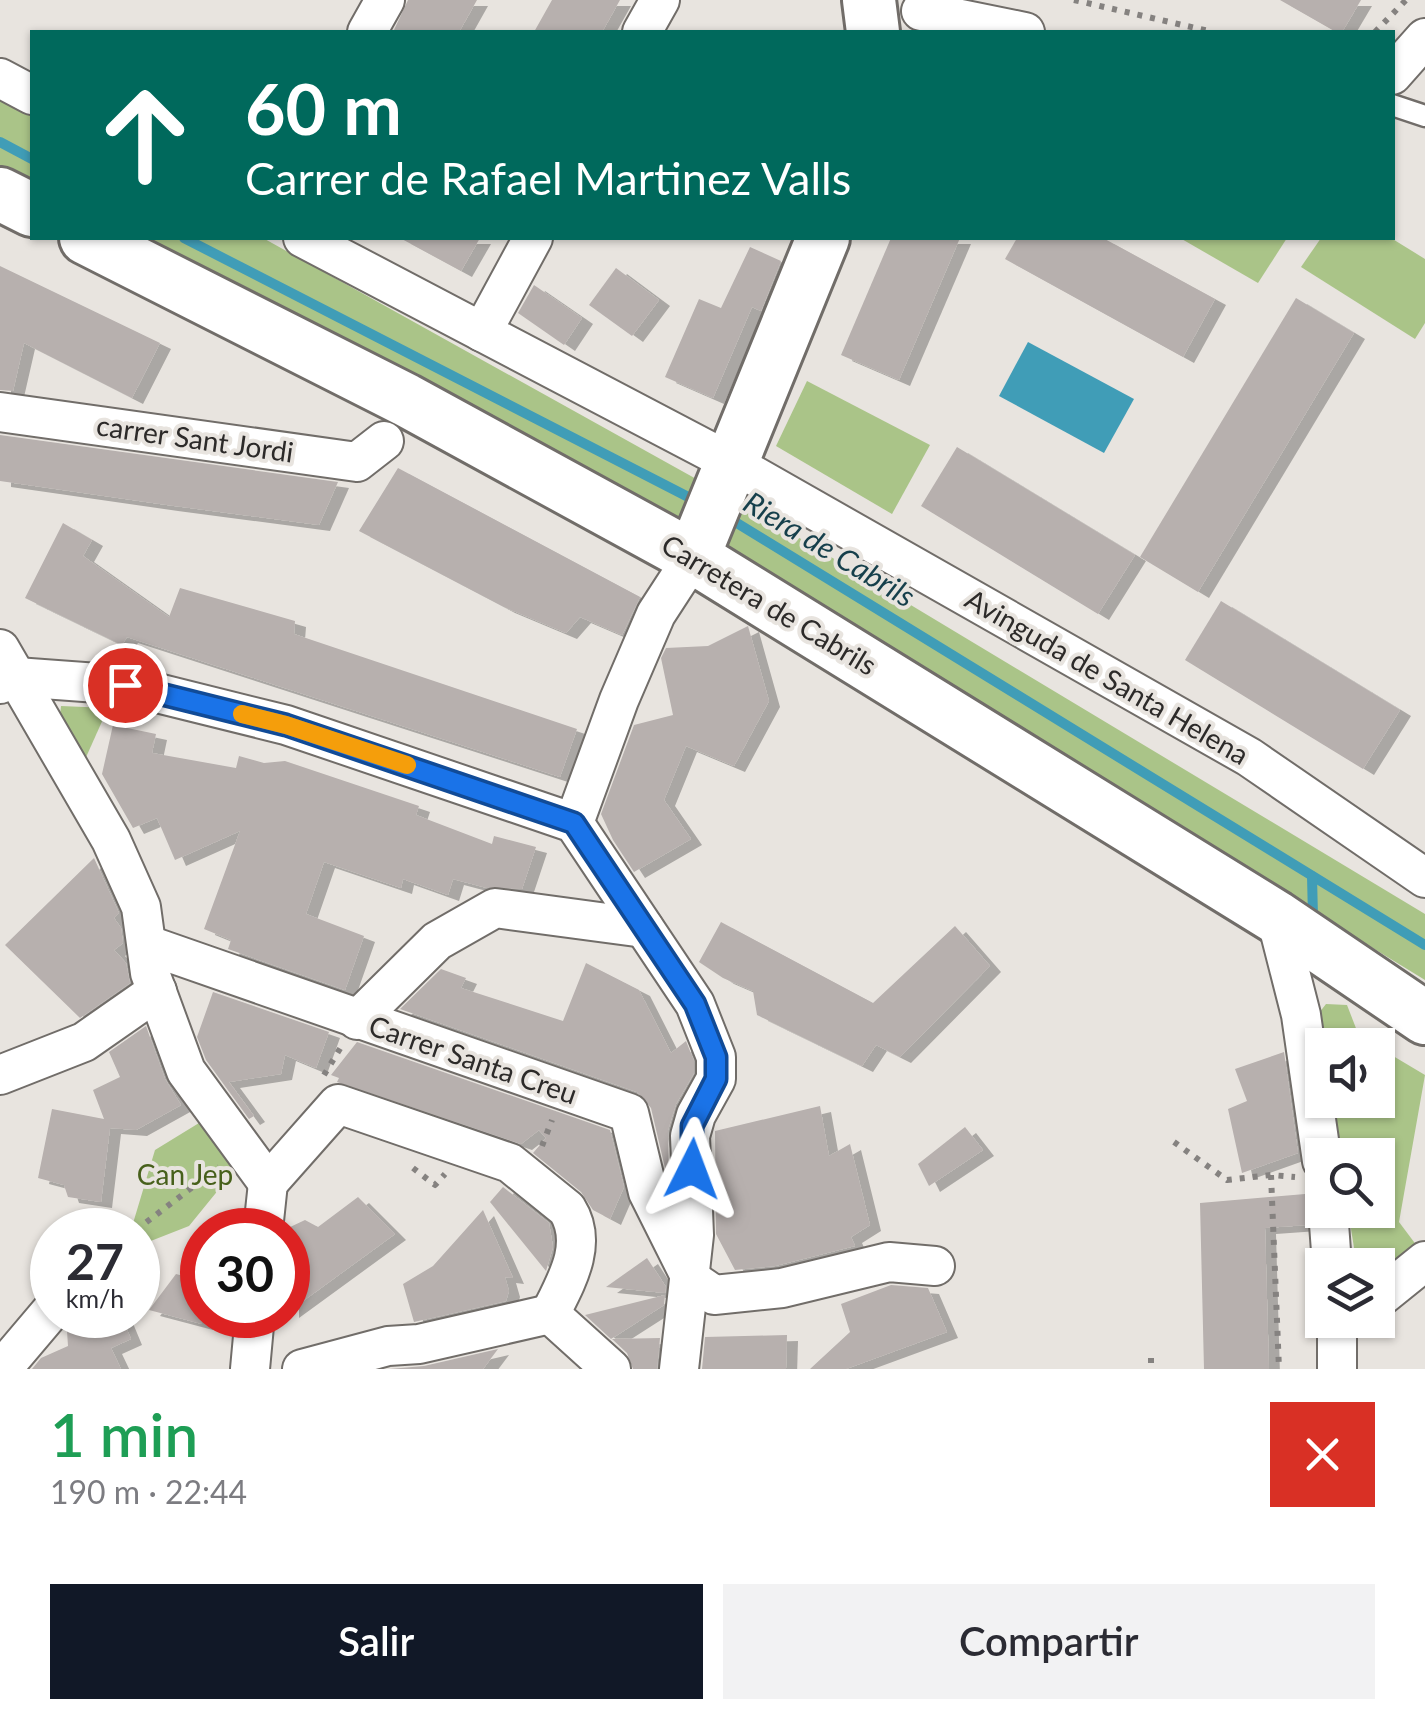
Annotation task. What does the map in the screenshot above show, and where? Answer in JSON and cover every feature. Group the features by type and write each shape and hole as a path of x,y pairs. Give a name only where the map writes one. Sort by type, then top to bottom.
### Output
{"street":[{"path":"368,30 385,0"},
{"path":"643,30 660,0"},
{"path":"869,0 873,30"},
{"path":"919,15 1013,30"},
{"path":"1395,73 1425,38"},
{"path":"0,78 30,94"},
{"path":"0,194 30,209"},
{"name":"Carretera de Cabrils","path":"90,240 696,549 1276,917 1425,1018"},
{"name":"Avinguda de Santa Helena","path":"307,240 482,332 725,473 1249,757 1425,878"},
{"path":"482,332 531,240"},
{"path":"574,823 619,700 656,614 696,549 822,240"},
{"name":"carrer Sant Jordi","path":"0,412 357,462 384,441"},
{"path":"5,670 125,685 286,725 574,823 695,1004 716,1057 716,1079 696,1115 690,1136 692,1280 679,1369"},
{"path":"5,670 111,840 141,907 150,973 186,1071 268,1183"},
{"path":"357,1020 437,941 495,908 644,928"},
{"path":"1276,917 1301,1015 1311,1138"},
{"name":"Carrer Santa Creu","path":"148,945 628,1113 648,1192 692,1280"},
{"path":"0,1075 84,1042 157,991"},
{"path":"265,1208 268,1183 330,1091 510,1163 567,1209 575,1233 573,1269 550,1314 420,1344 388,1346 315,1368"},
{"path":"1395,1285 1425,1261"},
{"path":"692,1280 714,1295 782,1288 890,1262 936,1266"},
{"path":"550,1314 611,1369"},
{"path":"2,1369 30,1336"},
{"path":"250,1369 253,1338"},
{"path":"1337,1369 1340,1338"}],"lane":[{"path":"1395,106 1425,116"}],"path":[{"path":"1074,0 1204,30"},
{"path":"1377,30 1406,0"},
{"path":"330,1091 357,1020"},
{"path":"532,1180 563,1091"},
{"path":"1174,1142 1227,1180 1305,1171"},
{"path":"160,1212 243,1149"},
{"path":"1271,1175 1279,1369"},
{"path":"1150,1358 1151,1369"}],"green space":[{"path":"0,92 30,109 30,186 0,170"},
{"path":"135,240 267,240 761,515 1425,914 1425,980 994,716 771,574"},
{"path":"1183,240 1286,240 1258,283"},
{"path":"1320,240 1394,240 1425,259 1425,323 1415,339 1301,267"},
{"path":"807,381 930,445 892,514 776,446"},
{"path":"61,706 108,708 83,764 60,716"},
{"path":"1326,1004 1347,1005 1356,1028 1320,1028 1319,1013"},
{"path":"1395,1057 1425,1075 1399,1222 1420,1250 1395,1265 1395,1248 1354,1248 1351,1228 1395,1228 1395,1138 1336,1138 1333,1118 1395,1118"},
{"name":"Can Jep","path":"199,1123 237,1167 204,1208 180,1208 180,1230 160,1237 160,1208 138,1208 155,1150"}],"water":[{"path":"1028,342 1134,399 1104,453 999,396"}],"building":[{"path":"408,0 477,0 460,30 394,30"},
{"path":"552,0 620,0 603,30 535,30"},
{"path":"1280,0 1361,0 1343,30 1332,30"},
{"path":"404,240 479,240 461,271"},
{"path":"890,240 959,240 899,380 841,355"},
{"path":"1016,240 1107,240 1215,299 1183,357 1005,259"},
{"path":"750,247 781,261 761,311 752,307 713,398 665,377 699,299 721,308"},
{"path":"0,266 160,343 132,398 24,343 13,391 0,390"},
{"path":"616,268 659,300 632,336 589,305"},
{"path":"534,285 582,318 564,345 518,313"},
{"path":"1296,298 1354,333 1198,592 1140,557"},
{"path":"0,435 338,482 319,525 167,505 0,481"},
{"path":"957,447 1135,555 1098,614 921,506"},
{"path":"398,468 640,597 622,635 580,617 566,633 504,607 359,531"},
{"path":"63,523 92,540 83,556 169,617 180,588 295,621 294,634 577,729 560,777 127,637 122,645 25,598"},
{"path":"1221,601 1400,710 1363,769 1185,660"},
{"path":"748,626 769,701 734,766 686,746 664,800 691,839 634,872 601,814 634,725 673,715 661,658 666,648 708,646"},
{"path":"113,725 156,734 152,753 236,768 239,756 264,763 285,761 419,806 416,815 492,844 494,836 536,847 522,889 487,888 453,879 448,895 403,879 401,888 324,862 306,914 364,936 345,990 228,949 231,940 204,929 240,831 175,860 157,818 133,828 102,774"},
{"path":"94,858 119,913 114,918 121,928 123,943 114,950 126,963 130,983 80,1018 5,945"},
{"path":"721,922 873,1003 955,926 990,966 900,1057 876,1045 862,1066 757,1015 753,991 699,962"},
{"path":"586,963 639,990 671,1053 686,1041 694,1061 694,1073 676,1104 668,1130 669,1185 651,1108 637,1092 400,1009 441,969 466,978 461,988 563,1021"},
{"path":"213,992 329,1032 316,1068 285,1055 281,1074 229,1082 254,1116 249,1119 206,1060 197,1037"},
{"path":"146,1026 165,1079 181,1105 136,1130 110,1128 101,1202 68,1197 64,1185 38,1178 52,1109 104,1119 93,1090 120,1077 109,1052"},
{"path":"357,1042 610,1130 624,1187 610,1219 593,1210 581,1192 533,1153 546,1138 539,1130 521,1144 337,1082 339,1078 331,1075"},
{"path":"1284,1052 1298,1153 1242,1173 1228,1109 1247,1101 1235,1069"},
{"path":"820,1106 829,1156 850,1144 870,1225 851,1237 855,1246 775,1266 735,1270 716,1234 715,1131"},
{"path":"965,1127 983,1150 929,1186 918,1164"},
{"path":"503,1187 549,1223 553,1247 546,1271 490,1202"},
{"path":"1305,1194 1305,1225 1265,1228 1269,1369 1204,1369 1200,1203"},
{"path":"358,1197 395,1234 310,1296 310,1223 318,1227"},
{"path":"483,1210 513,1278 505,1277 509,1291 506,1301 414,1322 403,1284 433,1266"},
{"path":"647,1258 666,1287 665,1293 606,1287"},
{"path":"176,1274 180,1275 180,1318 160,1313 160,1295"},
{"path":"891,1285 928,1288 947,1332 846,1369 810,1369 850,1332 841,1304"},
{"path":"665,1295 664,1305 611,1339 585,1315"},
{"path":"787,1335 786,1369 702,1369 705,1337"},
{"path":"67,1338 131,1339 111,1348 121,1369 32,1369 41,1358 68,1346"},
{"path":"660,1338 657,1369 633,1369 627,1353 612,1339"},
{"path":"498,1349 483,1369 389,1369 424,1366"}],"waterway":[{"name":"Riera de Cabrils","path":"0,142 30,158"},
{"name":"Riera de Cabrils","path":"188,240 698,502"},
{"name":"Riera de Cabrils","path":"727,517 1425,945"},
{"path":"1312,876 1313,917"}],"slow traffic":[{"path":"242,714 407,765"}],"route":[{"path":"125,685 286,725 574,823 695,1004 708,1030 716,1057 716,1079 692,1126 692,1169"}]}
